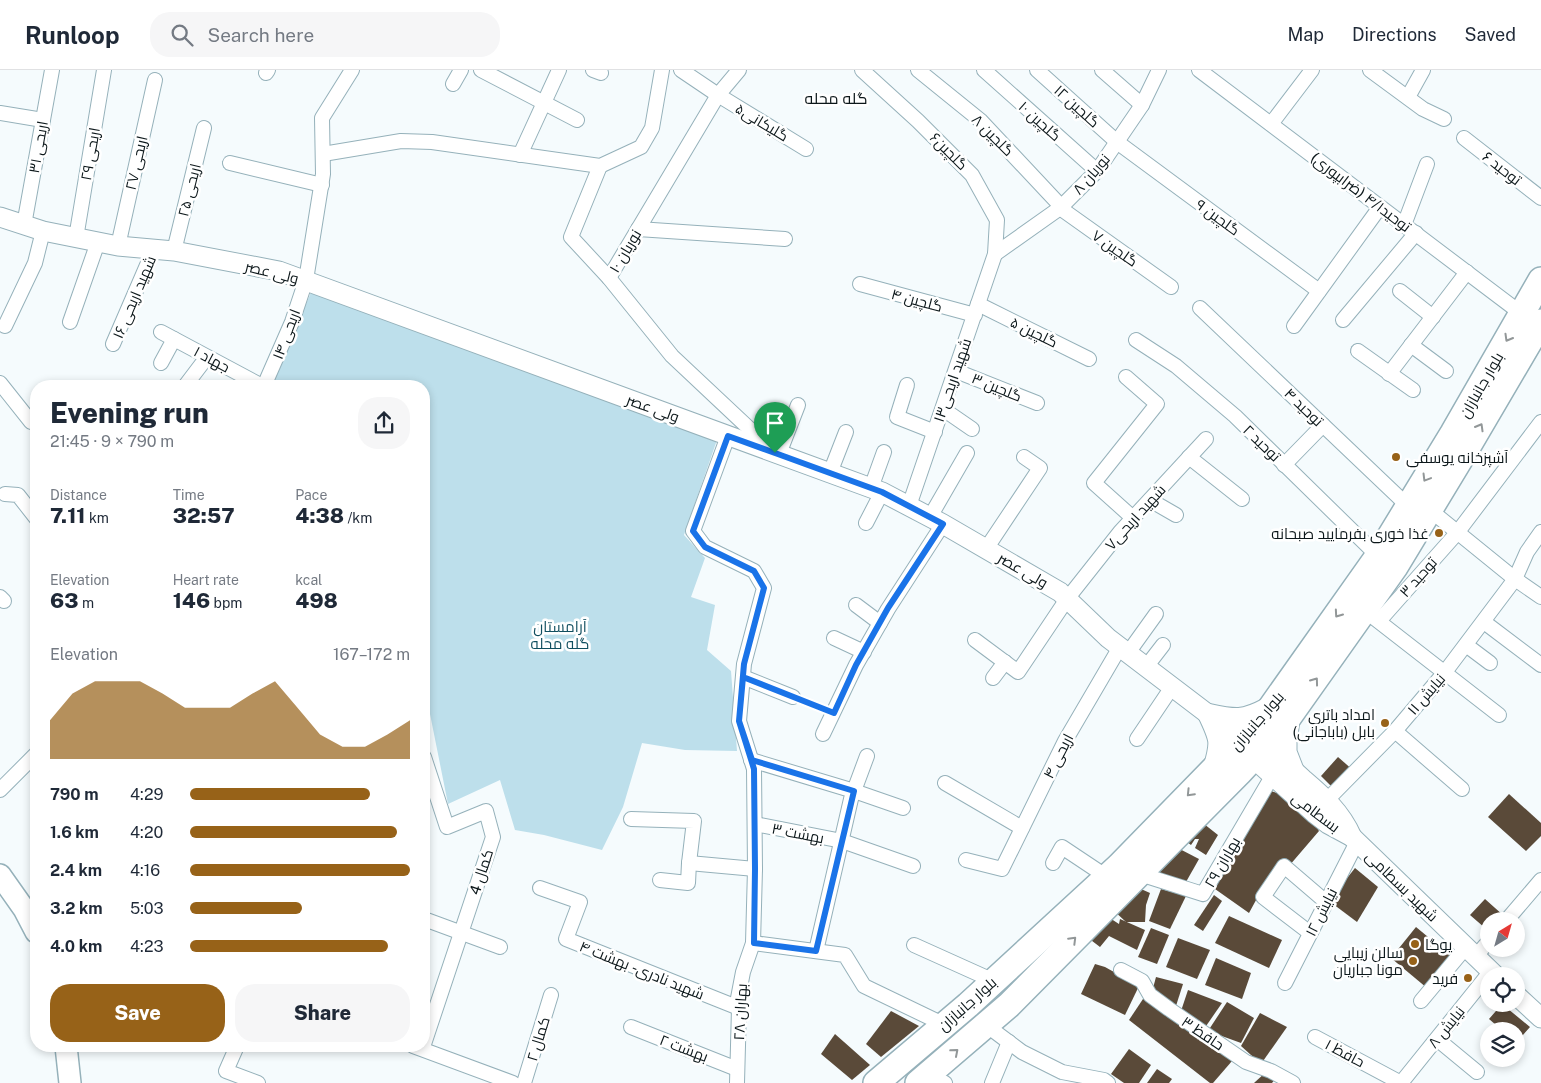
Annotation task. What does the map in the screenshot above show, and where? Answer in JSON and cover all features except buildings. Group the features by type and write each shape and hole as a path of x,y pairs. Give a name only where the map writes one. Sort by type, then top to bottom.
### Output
{"highway":[{"name":"بلوار جانبازان","path":"876,1083 945,1025 1107,877 1254,748 1282,709 1378,556 1419,508 1535,323 1541,280"},
{"name":"بلوار جانبازان","path":"1282,709 1372,616 1395,567 1419,508"},
{"name":"بلوار جانبازان","path":"931,1080 1140,874 1219,779"}],"main road":[{"name":"ولی عصر","path":"0,217 43,231 76,238 118,246 174,251 279,271 876,490 936,520 1060,592 1108,638 1254,748"},
{"path":"1282,709 1287,752 1278,777 1250,777 1238,780 1219,779 1219,742 1207,713 1227,718 1240,718 1282,709"},
{"name":"بسطامی","path":"1254,748 1278,777 1315,814 1354,840"},
{"name":"بسطامی","path":"1278,777 1327,800 1339,813 1354,840"},
{"name":"شهید بسطامی","path":"1354,840 1487,967"},
{"path":"0,875 30,920"},
{"path":"1525,1003 1541,1018"},
{"path":"67,1052 70,1083"}],"street":[{"name":"اریحی ۳۱","path":"24,225 52,70"},
{"name":"اریحی ۲۹","path":"76,238 104,70"},
{"name":"اریحی ۱۴","path":"266,380 292,322 306,280 322,185 322,118 352,70"},
{"path":"454,84 461,70"},
{"path":"481,70 578,120"},
{"path":"520,155 559,70"},
{"path":"323,154 409,141 432,142 600,166 641,147 652,128 662,70"},
{"name":"گلیکانی۵","path":"681,70 718,96 806,149"},
{"name":"نوریان ۱۰","path":"739,70 718,96 609,278 672,356 777,454"},
{"name":"گلچین۶","path":"862,70 918,121 972,175 997,220 995,254"},
{"name":"گلچین ۸","path":"918,70 981,121 1057,202 1060,208"},
{"name":"گلچین ۱۰","path":"984,70 1097,171"},
{"name":"گلچین ۱۲","path":"1037,70 1117,142"},
{"path":"1102,70 1142,105"},
{"name":"نوریان ۸","path":"995,254 1060,208 1097,171 1142,105 1159,70"},
{"name":"توحید۴/۱ (ضرابپوری)","path":"1199,70 1535,323"},
{"path":"1271,124 1312,70"},
{"path":"1370,70 1423,109 1444,119"},
{"path":"1408,97 1423,70"},
{"name":"اریحی ۲۷","path":"118,246 155,80"},
{"path":"0,113 43,120"},
{"name":"اریحی ۲۵","path":"174,251 204,128"},
{"name":"توحید ۶","path":"1464,138 1541,198"},
{"name":"گلچین ۹","path":"1117,142 1319,291"},
{"path":"230,163 322,185"},
{"path":"1343,320 1410,229 1427,164"},
{"path":"600,166 571,237 609,278"},
{"path":"1294,326 1380,207"},
{"name":"گلچین ۷","path":"1060,208 1171,287"},
{"path":"638,229 785,239"},
{"path":"5,326 35,263 43,231"},
{"path":"70,322 98,242"},
{"name":"شهید اریحی ۱۶","path":"113,344 154,249"},
{"name":"شهید اریحی۱۳","path":"909,506 995,254"},
{"path":"1389,374 1467,272"},
{"name":"گلچین ۴","path":"860,284 976,309"},
{"path":"1400,291 1433,317"},
{"name":"توحید ۴","path":"1200,308 1322,425 1419,508"},
{"name":"گلچین ۵","path":"976,309 1089,359"},
{"name":"جهاد ۱","path":"161,332 251,380"},
{"path":"161,363 174,339"},
{"name":"توحید ۲","path":"1136,340 1176,366 1234,416 1378,556"},
{"path":"1411,345 1446,371"},
{"path":"1358,351 1413,390"},
{"path":"190,380 207,357"},
{"name":"گلچین ۳","path":"956,371 1037,403"},
{"path":"1126,377 1157,404 1094,483 1133,518"},
{"path":"0,383 30,421"},
{"path":"907,384 897,417 935,432"},
{"path":"777,454 798,405"},
{"path":"942,410 972,428"},
{"name":"توحید ۳","path":"1372,616 1458,533 1541,422"},
{"path":"1284,464 1322,425"},
{"path":"830,473 846,432"},
{"name":"بهاران ۲۸","path":"728,436 693,531 705,547 754,571 764,588 744,664 739,721 754,769 755,869 754,943 743,972 738,998 737,1076"},
{"name":"شهید اریحی۷","path":"1005,662 1018,672 1068,599 1120,532 1206,439"},
{"path":"866,523 876,490 884,452"},
{"path":"823,734 864,652 910,572 967,452"},
{"path":"986,549 1040,468 1024,457"},
{"path":"1190,457 1242,499"},
{"path":"2,494 18,495 30,510"},
{"path":"1150,500 1176,515"},
{"path":"1419,508 1458,533 1515,579 1541,597"},
{"name":"نیایش ۱۱","path":"1327,800 1394,731 1445,672 1515,579 1528,552 1541,532"},
{"path":"856,605 880,623"},
{"name":"اریحی ۴","path":"966,860 1002,869 1065,741 1124,650 1156,614"},
{"path":"1372,616 1499,715"},
{"path":"1484,622 1541,665"},
{"path":"834,638 864,652"},
{"path":"975,640 1005,662 993,678"},
{"path":"1146,667 1163,645"},
{"path":"1466,645 1490,663"},
{"path":"743,677 794,697"},
{"path":"1137,740 1172,687"},
{"path":"1394,731 1462,789"},
{"path":"816,951 854,791 867,756"},
{"path":"0,790 30,760"},
{"path":"752,760 903,808"},
{"name":"کمال 4","path":"430,775 447,827 486,811 493,837 462,932 430,1019"},
{"name":"بهاران ۲۹","path":"1140,874 1203,894 1278,777"},
{"path":"945,783 1022,828"},
{"path":"631,819 694,821 688,883 660,880"},
{"name":"بهشت ۳","path":"755,824 842,841 913,866"},
{"name":"نیایش ۱۲","path":"1285,983 1326,902 1354,840"},
{"path":"1053,863 1062,847 1107,877"},
{"path":"689,862 755,869"},
{"path":"1310,933 1263,897 1284,866 1326,902"},
{"path":"1514,912 1541,880"},
{"name":"شهید نادری - بهشت ۴","path":"540,888 580,902 566,939 739,1008"},
{"path":"430,921 500,948"},
{"path":"754,943 845,955 864,986 945,1025"},
{"path":"914,946 994,981"},
{"path":"1421,1001 1471,952 1480,946"},
{"name":"حافظ ۳","path":"1121,970 1142,981 1150,995 1246,1062 1271,1071 1293,1083"},
{"name":"نیایش ۸","path":"1401,1083 1480,990"},
{"name":"کمال ۲","path":"524,1083 551,995"},
{"path":"986,1025 1059,1077 1104,1080 1108,1083"},
{"name":"بهشت ۲","path":"631,1028 737,1076"},
{"name":"حافظ ۱","path":"1315,1036 1401,1083"},
{"path":"1437,1039 1477,1072"},
{"path":"992,1083 1009,1042"},
{"path":"430,1050 513,1083"},
{"path":"234,1052 226,1071 258,1083"}],"path":[{"path":"794,697 834,713"}],"green space":[{"name":"آرامستان گله محله","path":"312,290 717,440 684,535 705,558 691,597 715,605 707,650 731,671 737,751 685,750 642,743 623,807 602,850 544,835 515,830 500,780 448,804 430,714 430,380 274,380"}],"place":[{"name":"آشپزخانه یوسفی","path":"1396,457"},
{"name":"غذا خوری بفرمایید صبحانه","path":"1439,533"},
{"name":"امداد باتری بابل (باباجانی)","path":"1385,723"},
{"name":"یوگا","path":"1415,944"},
{"name":"سالن زیبایی مونا جباریان","path":"1413,961"},
{"name":"فرید","path":"1468,978"}],"district":[{"name":"گله محله","path":"836,98"}],"route":[{"path":"775,453 728,436 693,531 705,547 754,571 764,588 744,664 739,721 754,769 754,943 816,951 854,791 752,760 739,721 743,677 834,713 856,665 888,608 943,524 882,492 775,453"}]}
